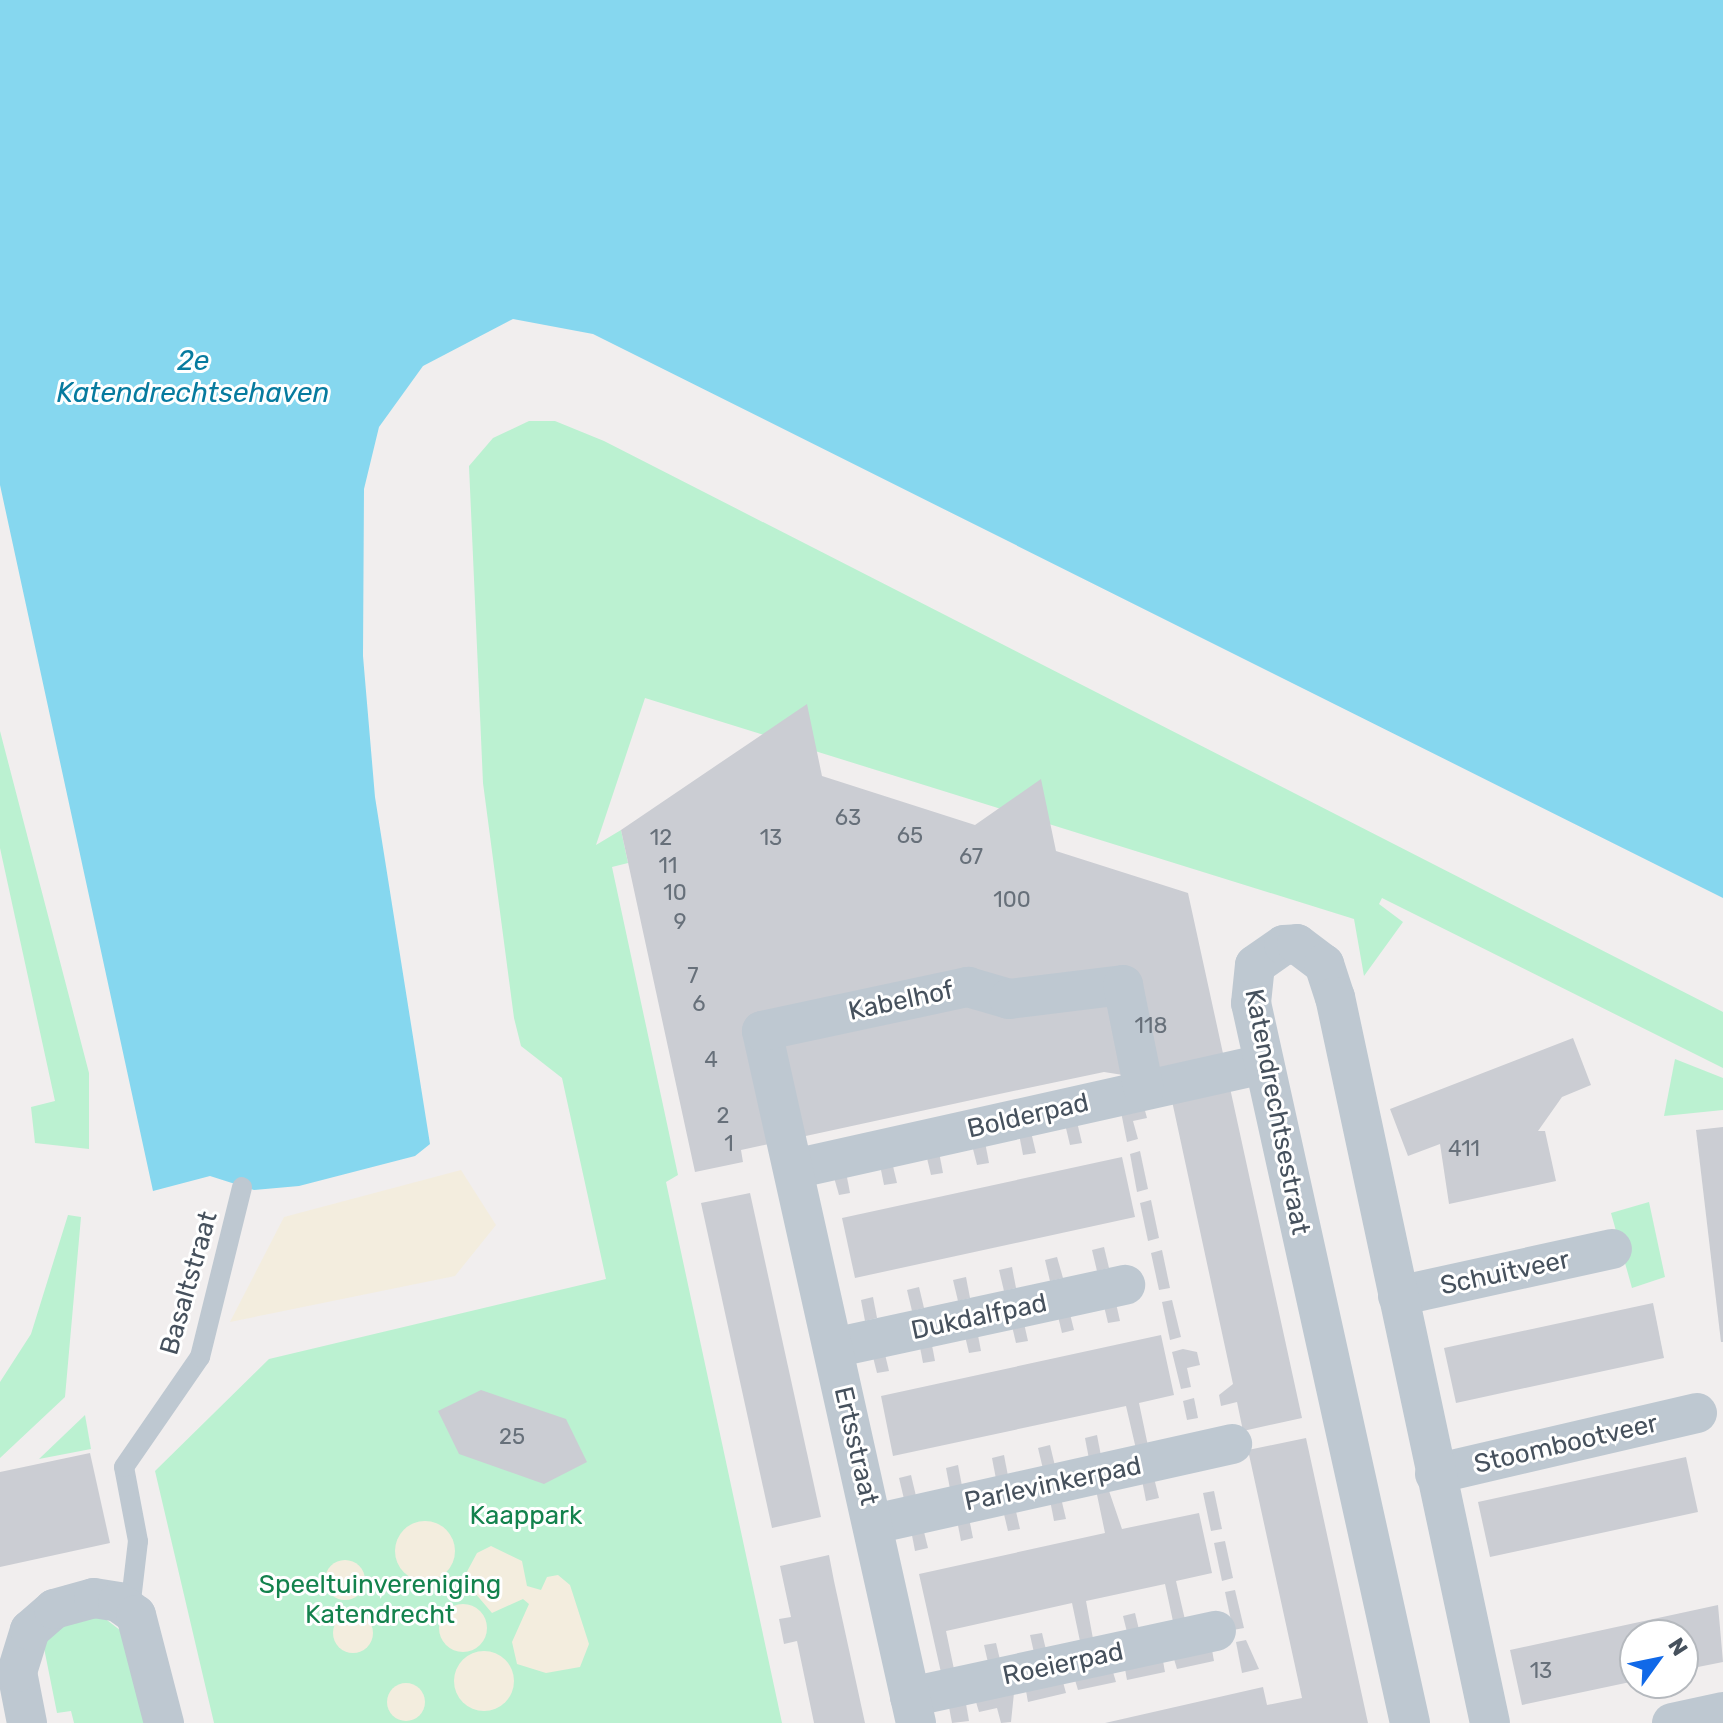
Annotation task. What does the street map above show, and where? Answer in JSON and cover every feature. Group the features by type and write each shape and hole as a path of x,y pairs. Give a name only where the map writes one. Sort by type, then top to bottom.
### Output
{"street":[{"name":"Katendrechtsestraat","path":"1410,1723 1263,1064 1251,973 1269,951 1297,944 1324,964 1335,997 1490,1723"},
{"name":"Kabelhof","path":"794,1169 781,1142 762,1031 968,987 1009,999 1123,985 1144,1090"},
{"name":"Bolderpad","path":"794,1169 1263,1064"},
{"name":"Ertsstraat","path":"794,1169 913,1710"},
{"name":"Schuitveer","path":"1398,1296 1612,1249"},
{"name":"Dukdalfpad","path":"833,1348 1125,1285"},
{"name":"Stoombootveer","path":"1435,1474 1697,1413"},
{"name":"Parlevinkerpad","path":"874,1524 1232,1444"},
{"path":"27,1723 17,1663 37,1622 86,1599 130,1609 145,1636 164,1723"},
{"name":"Roeierpad","path":"913,1710 1216,1631"},
{"path":"1672,1723 1723,1712"}],"lane":[{"name":"Basaltstraat","path":"130,1609 138,1541 124,1467 200,1357 242,1187"}],"green space":[{"name":"Kaappark","path":"529,421 555,421 604,441 1723,1012 1723,1068 1382,898 1379,904 1403,922 1364,976 1354,919 645,698 596,845 621,830 628,863 612,867 678,1175 666,1182 782,1723 214,1723 155,1471 269,1359 606,1279 562,1078 521,1046 514,1018 483,783 469,466 493,438"},
{"path":"0,731 89,1073 89,1149 35,1143 31,1107 55,1101 0,848"},
{"path":"1675,1059 1723,1078 1723,1110 1664,1116"},
{"path":"1649,1202 1665,1277 1632,1288 1611,1213"},
{"path":"68,1215 81,1217 65,1397 0,1458 0,1382 31,1334"},
{"path":"85,1415 91,1449 39,1459"},
{"path":"103,1617 125,1634 148,1723 74,1723 71,1711 57,1713 42,1638 64,1619"}],"sand":[{"path":"461,1170 496,1225 455,1276 230,1322 284,1217"},
{"path":"425,1521 437,1523 446,1530 453,1539 453,1563 446,1572 437,1579 425,1581 413,1579 404,1572 397,1563 395,1551 397,1539 404,1530 413,1523"},
{"path":"491,1546 522,1561 527,1586 541,1590 547,1577 558,1575 570,1585 589,1644 580,1667 546,1673 517,1664 512,1642 529,1604 523,1599 492,1613 463,1579 477,1553"},
{"path":"345,1560 359,1566 365,1580 359,1594 345,1600 331,1594 325,1580 331,1566"},
{"path":"463,1604 480,1611 487,1628 480,1645 463,1652 446,1645 439,1628 446,1611"},
{"path":"353,1613 367,1619 373,1633 367,1647 353,1653 339,1647 333,1633 339,1619"},
{"path":"484,1651 496,1653 505,1660 512,1669 512,1693 505,1702 496,1709 484,1711 472,1709 463,1702 456,1693 454,1681 456,1669 463,1660 472,1653"},
{"path":"406,1683 420,1688 425,1702 420,1716 406,1721 392,1716 387,1702 392,1688"}],"water":[{"name":"2e Katendrechtsehaven","path":"0,0 1723,0 1723,898 593,334 513,319 423,366 379,427 364,489 363,656 375,797 430,1144 415,1156 299,1186 254,1190 210,1176 153,1191 0,485"}],"building":[{"path":"807,704 822,776 975,825 1041,779 1056,851 1188,893 1224,1058 1142,1078 1104,1072 990,1096 741,1150 743,1162 695,1172 621,830"},
{"path":"1573,1038 1591,1085 1562,1097 1538,1131 1545,1131 1556,1181 1449,1204 1440,1144 1408,1156 1390,1109"},
{"path":"1230,1088 1302,1418 1243,1431 1237,1402 1221,1406 1219,1395 1233,1384 1172,1101"},
{"path":"1144,1107 1147,1118 1133,1121 1138,1139 1127,1142 1121,1112"},
{"path":"1077,1122 1082,1143 1070,1145 1065,1124"},
{"path":"1723,1127 1723,1342 1721,1342 1696,1130"},
{"path":"1031,1132 1036,1153 1023,1155 1019,1134"},
{"path":"985,1142 989,1163 977,1165 972,1145"},
{"path":"1140,1151 1148,1189 1137,1192 1130,1154"},
{"path":"939,1152 943,1173 931,1175 926,1154"},
{"path":"1122,1157 1135,1217 855,1278 842,1218"},
{"path":"892,1162 897,1183 884,1185 880,1165"},
{"path":"846,1172 850,1193 839,1195 833,1174"},
{"path":"750,1193 821,1517 772,1528 701,1203"},
{"path":"1151,1200 1159,1238 1148,1241 1140,1203"},
{"path":"1104,1247 1109,1268 1097,1271 1092,1250"},
{"path":"1162,1250 1170,1288 1159,1290 1151,1253"},
{"path":"1057,1257 1063,1278 1050,1281 1045,1260"},
{"path":"1012,1267 1016,1288 1004,1291 999,1270"},
{"path":"966,1277 970,1298 958,1301 953,1280"},
{"path":"919,1287 924,1308 912,1311 907,1290"},
{"path":"873,1297 877,1318 865,1321 861,1300"},
{"path":"1115,1299 1120,1321 1108,1323 1103,1302"},
{"path":"1172,1300 1181,1337 1170,1340 1162,1302"},
{"path":"1653,1303 1664,1358 1456,1403 1444,1348"},
{"path":"1069,1310 1074,1330 1062,1333 1057,1312"},
{"path":"1023,1319 1028,1341 1016,1343 1011,1322"},
{"path":"977,1330 981,1351 969,1353 964,1332"},
{"path":"1161,1335 1174,1395 1139,1403 1148,1446 1136,1449 1126,1406 893,1456 881,1396"},
{"path":"931,1340 935,1361 923,1363 919,1342"},
{"path":"1183,1349 1197,1352 1200,1365 1187,1368 1191,1387 1181,1389 1172,1352"},
{"path":"884,1350 889,1371 877,1373 872,1353"},
{"path":"481,1390 566,1419 587,1462 544,1484 459,1454 438,1411"},
{"path":"1194,1398 1198,1418 1187,1420 1183,1401"},
{"path":"1097,1435 1101,1456 1089,1459 1085,1438"},
{"path":"1306,1438 1368,1723 1105,1723 1263,1687 1267,1705 1302,1698 1248,1450"},
{"path":"1050,1445 1055,1466 1043,1469 1038,1448"},
{"path":"90,1453 110,1543 0,1567 0,1472"},
{"path":"1004,1455 1008,1476 996,1479 992,1458"},
{"path":"1686,1457 1698,1512 1490,1557 1478,1502"},
{"path":"958,1465 962,1486 950,1489 946,1468"},
{"path":"911,1475 916,1496 904,1499 899,1478"},
{"path":"1154,1478 1159,1498 1146,1501 1142,1480"},
{"path":"1108,1488 1122,1529 1199,1513 1212,1573 1176,1581 1186,1624 1174,1626 1165,1584 1086,1601 1094,1644 1081,1646 1072,1603 946,1631 955,1674 942,1677 919,1574 1105,1533 1096,1490"},
{"path":"1214,1491 1222,1529 1211,1531 1203,1493"},
{"path":"1061,1498 1066,1519 1054,1521 1050,1500"},
{"path":"1015,1507 1020,1529 1008,1531 1003,1510"},
{"path":"969,1518 973,1538 961,1541 957,1520"},
{"path":"923,1528 928,1548 915,1551 911,1530"},
{"path":"1225,1541 1233,1578 1222,1581 1214,1543"},
{"path":"829,1555 865,1723 814,1723 797,1641 784,1644 779,1619 791,1617 780,1566"},
{"path":"1235,1590 1244,1628 1233,1630 1225,1592"},
{"path":"1718,1605 1723,1662 1699,1667 1699,1619 1653,1619"},
{"path":"1135,1613 1140,1634 1128,1636 1123,1616"},
{"path":"1619,1626 1619,1684 1522,1705 1510,1650"},
{"path":"1042,1633 1047,1654 1035,1657 1030,1635"},
{"path":"1246,1640 1259,1669 1242,1673 1236,1642"},
{"path":"996,1643 1001,1664 989,1667 984,1645"},
{"path":"1212,1650 1214,1661 1177,1669 1174,1659"},
{"path":"1163,1661 1165,1672 1127,1680 1125,1669"},
{"path":"1113,1672 1116,1682 1078,1690 1075,1680"},
{"path":"1063,1682 1066,1693 1028,1702 1026,1691"},
{"path":"1014,1693 1011,1722 1001,1723 997,1708 979,1712 976,1702"},
{"path":"966,1704 969,1721 952,1723 949,1707"}],"park label":[{"name":"Speeltuinvereniging Katendrecht","path":"380,1600"}]}
